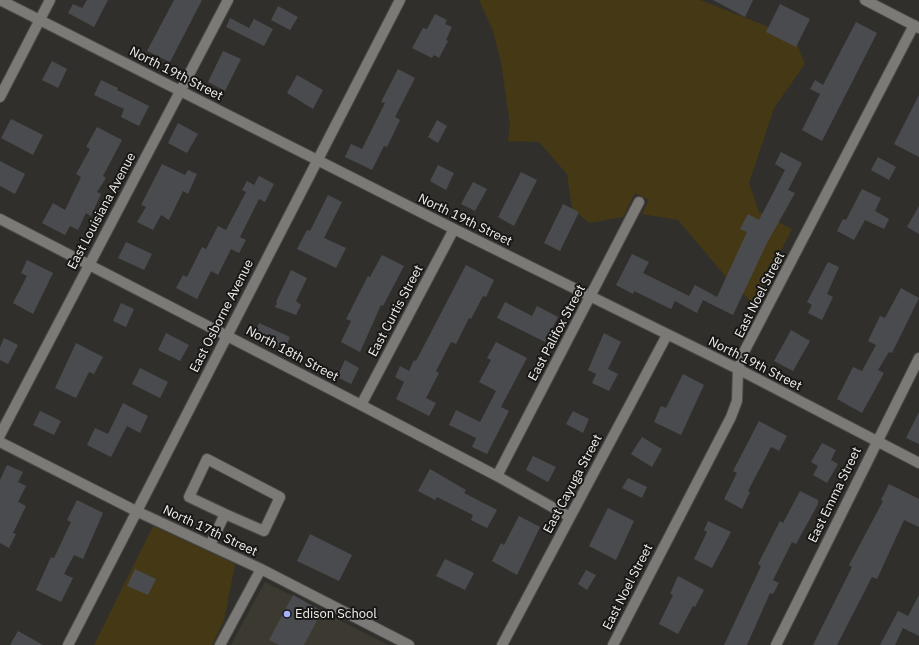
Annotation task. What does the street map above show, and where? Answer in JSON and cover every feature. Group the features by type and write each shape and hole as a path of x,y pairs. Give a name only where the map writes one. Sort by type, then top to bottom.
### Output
{"street":[{"name":"North 19th Street","path":"0,0 180,90 317,161 738,369 919,463"},
{"path":"0,98 50,0"},
{"name":"East Louisiana Avenue","path":"0,436 88,265 228,0"},
{"name":"East Osborne Avenue","path":"68,645 400,0"},
{"path":"865,0 917,26"},
{"name":"East Noel Street","path":"613,645 731,417 737,401 738,369 745,350 917,26"},
{"name":"East Palifox Street","path":"497,476 639,202"},
{"name":"North 18th Street","path":"0,219 227,335 497,476 570,517"},
{"name":"East Curtis Street","path":"361,405 454,229"},
{"name":"East Cayuga Street","path":"502,645 667,335"},
{"name":"East Emma Street","path":"776,645 876,441 919,358"},
{"name":"North 17th Street","path":"0,442 136,511 261,569 409,645"},
{"path":"207,460 280,497 264,531 225,514 189,497 207,460"},
{"path":"210,545 225,514"},
{"path":"220,645 261,569"}],"shaded area":[{"path":"479,0 700,0 794,37 805,64 774,108 749,183 759,212 792,229 754,304 727,278 678,220 642,214 649,200 635,193 623,217 589,223 572,208 567,174 539,142 508,141 510,124 501,63 493,31"},
{"path":"153,526 235,564 224,620 212,645 94,645"},
{"name":"Edison School","path":"265,582 388,645 231,645"}],"building":[{"path":"87,0 108,0 94,27 68,13 73,4 82,8"},
{"path":"174,0 202,0 170,62 147,51"},
{"path":"713,0 753,0 745,17"},
{"path":"780,4 810,19 796,47 766,32"},
{"path":"278,6 298,17 290,30 271,20"},
{"path":"435,14 447,20 445,24 452,27 446,40 448,41 439,58 434,55 432,58 412,48 423,28 427,29"},
{"path":"230,18 249,28 254,19 273,29 264,46 226,27"},
{"path":"856,22 877,33 822,141 802,130 820,94 810,89 815,80 823,85"},
{"path":"223,51 241,59 225,91 208,82"},
{"path":"52,61 67,69 58,88 42,80"},
{"path":"398,69 415,78 395,117 400,120 387,147 384,146 372,170 345,157 351,144 362,149 385,103 381,102"},
{"path":"297,75 323,90 313,109 287,93"},
{"path":"101,80 149,106 139,126 121,117 124,109 94,95"},
{"path":"919,95 919,157 894,144"},
{"path":"11,119 43,135 33,155 1,138"},
{"path":"437,120 447,126 438,143 428,137"},
{"path":"178,123 198,134 187,153 168,143"},
{"path":"97,127 122,140 103,176 106,178 97,192 101,194 91,216 86,213 78,230 70,226 65,235 42,223 53,203 65,210 81,177 76,174 90,149 86,147"},
{"path":"781,152 802,163 788,190 795,193 767,243 733,315 703,300 697,313 675,301 671,309 634,291 633,294 616,285 632,254 649,262 643,273 689,296 695,285 717,297 747,232 740,229 748,214 759,220 785,170 775,164"},
{"path":"878,157 896,167 889,180 871,170"},
{"path":"0,161 25,174 15,194 0,186"},
{"path":"162,164 185,175 188,170 197,174 188,194 183,191 169,220 161,215 153,230 137,222 146,207 141,205"},
{"path":"438,165 454,173 446,190 430,181"},
{"path":"521,172 537,180 514,226 498,217"},
{"path":"259,176 274,184 265,202 259,199 240,237 246,240 239,253 231,249 218,275 211,271 197,299 176,288 183,275 187,277 202,247 206,249 218,226 226,230 246,192 242,190 247,181 254,185"},
{"path":"473,182 487,189 475,211 461,204"},
{"path":"862,189 881,198 875,211 889,219 884,229 865,220 854,240 837,231 843,219 846,220"},
{"path":"328,195 342,202 324,238 346,248 336,268 297,249 307,230 310,231"},
{"path":"563,204 579,212 560,251 544,243"},
{"path":"919,206 919,234 907,227"},
{"path":"126,242 152,254 144,270 118,258"},
{"path":"382,255 404,266 383,306 381,305 360,352 341,342 351,321 346,319 368,276 370,277"},
{"path":"27,260 53,273 33,314 13,303 27,276 21,273"},
{"path":"828,262 839,267 827,294 833,297 822,320 808,313 812,305 807,302"},
{"path":"466,265 494,280 486,297 483,296 471,319 469,318 456,344 451,342 436,371 439,373 426,398 436,403 429,416 396,399 404,382 395,377 400,366 409,371 414,360 416,361"},
{"path":"291,270 307,278 296,301 301,305 296,315 275,307"},
{"path":"901,288 919,298 892,353 889,352 878,370 884,373 862,413 837,399 853,367 862,371 876,345 868,341 880,316 885,318"},
{"path":"505,302 532,316 537,306 558,317 545,342 497,318"},
{"path":"121,303 134,309 126,327 113,321"},
{"path":"259,323 290,337 285,349 254,334"},
{"path":"791,330 810,341 793,371 774,361"},
{"path":"166,333 189,345 180,361 158,350"},
{"path":"604,333 621,342 608,369 618,374 609,391 592,383 596,374 588,370"},
{"path":"4,338 18,345 8,364 0,360 0,347"},
{"path":"496,342 527,358 501,407 509,411 487,454 472,447 476,438 449,425 456,410 480,422 496,391 479,382 491,360 487,358"},
{"path":"76,343 103,357 94,374 89,372 76,398 55,388"},
{"path":"345,360 359,368 351,384 337,377"},
{"path":"140,368 168,382 160,398 132,384"},
{"path":"683,374 704,385 681,435 654,422 661,406 666,408"},
{"path":"123,403 148,416 140,433 127,426 111,457 87,445 95,428 108,434"},
{"path":"40,411 61,421 54,435 33,425"},
{"path":"573,411 589,419 583,433 566,424"},
{"path":"919,412 919,444 906,438"},
{"path":"759,421 787,436 779,451 771,447 748,491 750,492 742,509 724,499 737,473 733,471"},
{"path":"642,437 662,449 652,467 631,454"},
{"path":"822,443 836,450 831,460 838,464 827,483 813,475 818,466 811,462"},
{"path":"533,456 556,467 548,482 526,470"},
{"path":"7,465 23,472 18,482 26,486 18,502 26,506 13,533 16,534 9,548 0,543 0,480"},
{"path":"430,469 466,490 464,493 497,510 487,528 471,520 473,515 437,497 435,500 418,491"},
{"path":"628,478 647,487 642,498 622,488"},
{"path":"889,484 919,499 919,527 904,520 877,579 872,577 837,645 813,645 852,567 849,565 883,501 881,500"},
{"path":"800,491 818,500 818,504 796,544 792,542 773,580 779,583 773,594 770,593 747,645 724,645 761,566 758,564 780,521 783,523"},
{"path":"77,500 103,513 83,559 74,555 64,574 73,578 61,602 36,590 51,557 54,558 71,522 67,520"},
{"path":"608,508 634,521 616,560 589,546"},
{"path":"519,516 540,527 517,575 492,561 501,543 504,545"},
{"path":"708,521 731,532 712,568 694,559 707,532 704,530"},
{"path":"310,534 352,555 339,581 297,561"},
{"path":"445,559 474,573 465,590 436,576"},
{"path":"135,569 156,579 148,595 127,586"},
{"path":"586,570 596,575 587,590 578,584"},
{"path":"678,576 704,590 695,607 693,606 678,634 659,624 673,595 670,594"},
{"path":"293,595 322,611 304,645 279,645 269,640"},
{"path":"919,595 919,636 903,628 895,645 880,645 898,611 908,616"},
{"path":"18,631 43,645 10,645"}],"place":[{"name":"Edison School","path":"287,614"}]}
